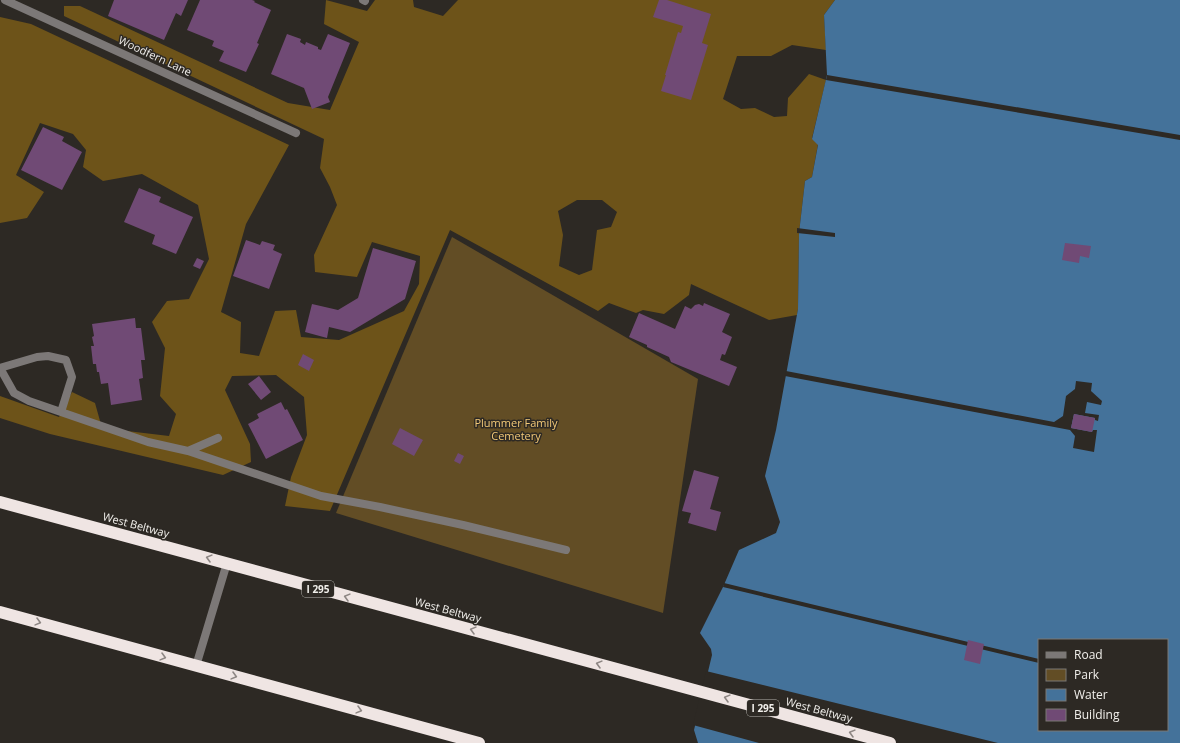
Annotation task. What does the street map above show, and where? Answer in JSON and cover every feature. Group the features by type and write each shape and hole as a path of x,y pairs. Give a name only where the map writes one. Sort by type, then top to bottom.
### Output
{"highway":[{"name":"West Beltway","path":"0,502 890,743"},
{"path":"0,612 479,743"}],"street":[{"name":"Woodfern Lane","path":"5,0 296,133"},
{"path":"61,412 72,377 66,360 48,356 37,357 0,368 14,393 29,401 148,442 188,451 321,496 464,525 566,550"},
{"path":"188,451 218,438"},
{"path":"196,666 227,563"}],"green space":[{"name":"Plummer Family Cemetery","path":"452,237 698,379 663,613 336,513"}],"shaded area":[{"path":"326,0 367,11 375,0 413,0 414,7 443,16 458,0 835,0 824,15 826,50 792,45 771,56 737,56 723,99 741,109 755,108 774,117 787,116 788,98 809,74 826,80 812,138 818,144 812,177 805,181 799,233 797,315 769,320 691,284 689,295 664,314 643,310 636,313 609,303 598,311 450,230 330,511 285,506 291,477 307,435 304,397 276,375 232,376 225,390 250,444 251,462 223,475 50,434 0,418 0,396 59,417 72,392 95,403 102,428 169,436 176,414 160,396 165,348 152,322 167,301 189,299 209,259 198,205 142,174 103,181 83,167 86,150 73,134 40,123 16,175 44,192 27,218 0,223 0,17 31,24 289,145 246,224 221,312 241,322 240,353 259,356 275,311 296,310 301,337 339,340 404,311 419,284 420,256 372,242 357,277 315,272 314,255 337,205 320,168 324,139 64,16 64,6 80,6 288,103 330,110 359,42 324,24","holes":["577,200 602,200 617,212 611,227 597,230 592,270 579,275 559,266 563,235 558,211"]}],"water":[{"path":"835,0 1180,0 1180,743 698,743 694,730 712,655 711,649 700,633 723,587 739,550 776,533 780,522 765,476 776,430 798,309 799,233 805,181 812,177 818,145 812,139 827,75 824,15"}],"pier":[{"path":"827,75 1180,135 1180,140 826,80"},
{"path":"797,228 835,233 835,237 797,233"},
{"path":"786,371 1054,422 1063,416 1066,396 1075,389 1076,381 1092,383 1091,391 1102,401 1101,405 1087,402 1085,413 1099,415 1098,421 1095,420 1095,418 1074,414 1071,428 1092,432 1093,430 1097,430 1094,452 1073,448 1075,436 1070,430 785,376"},
{"path":"724,583 1038,659 1038,663 723,587"},
{"path":"706,671 998,743 759,743 693,725"}],"building":[{"path":"114,0 188,0 181,16 176,13 164,40 108,16"},
{"path":"200,0 252,0 271,10 257,43 259,44 246,72 219,61 224,51 212,46 214,41 187,30"},
{"path":"659,0 667,0 711,14 702,43 708,45 691,100 661,91 678,32 681,33 683,26 653,17"},
{"path":"287,34 301,39 300,42 305,45 306,42 318,47 318,49 321,50 328,34 350,43 328,97 330,102 312,109 304,88 271,74"},
{"path":"43,127 64,137 62,141 82,152 62,190 21,170"},
{"path":"139,188 161,197 159,202 193,217 176,254 152,244 155,235 124,222"},
{"path":"246,240 260,245 262,241 275,245 273,250 282,254 269,289 233,276"},
{"path":"1065,243 1091,246 1089,258 1080,256 1079,263 1062,260"},
{"path":"373,248 416,261 405,299 350,332 329,327 327,338 305,332 312,304 338,310 358,298"},
{"path":"197,258 204,261 200,269 193,266"},
{"path":"704,303 730,314 722,332 732,337 725,355 722,354 720,360 737,367 729,386 671,362 669,357 629,337 639,313 675,329 685,306 691,309 695,305 699,304 703,306"},
{"path":"135,318 136,328 141,328 145,360 141,360 143,378 139,379 142,400 111,405 108,383 101,384 96,364 93,364 91,346 94,346 92,337 94,336 92,324"},
{"path":"303,354 314,360 309,371 298,365"},
{"path":"259,376 271,392 261,400 248,384"},
{"path":"281,402 285,410 287,409 303,440 266,459 248,424 259,418 257,414"},
{"path":"1074,414 1095,418 1092,432 1071,428"},
{"path":"400,428 423,440 414,456 392,444"},
{"path":"458,453 464,456 460,464 454,461"},
{"path":"694,470 719,477 710,509 721,512 716,531 688,523 691,513 682,511"},
{"path":"968,640 984,644 980,664 964,660"}]}
